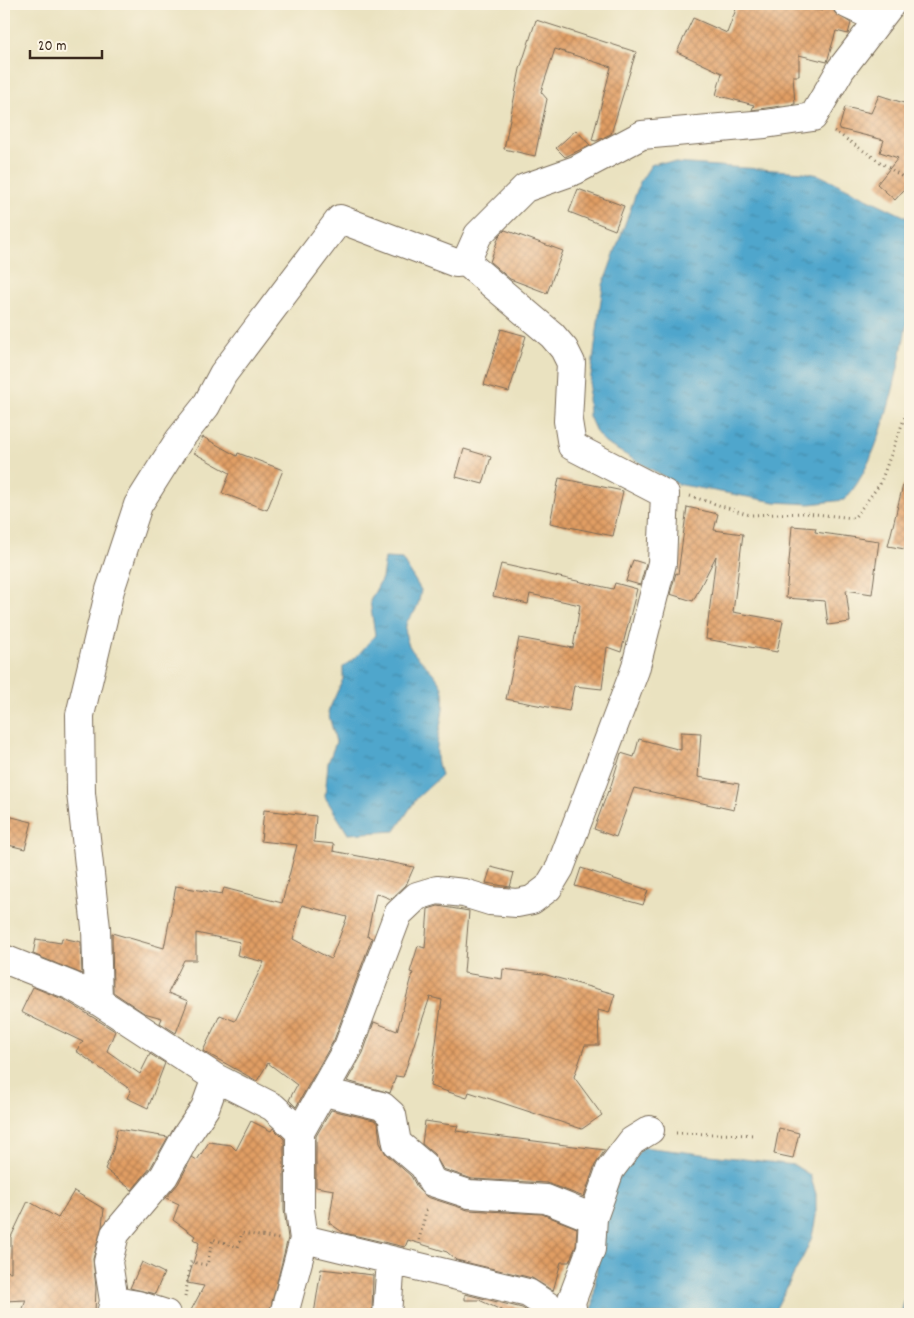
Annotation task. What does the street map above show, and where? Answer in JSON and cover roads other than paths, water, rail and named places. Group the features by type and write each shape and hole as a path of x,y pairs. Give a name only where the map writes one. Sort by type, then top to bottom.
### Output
{"street":[{"path":"466,262 478,235 525,188 576,170 642,135 765,124 813,117 841,69 885,11 847,4"},
{"path":"98,1001 96,928 81,793 80,715 110,590 138,505 179,440 206,406 223,374 340,219 456,263 466,262 552,336 564,349 571,363 568,421 572,446 665,494 662,563 635,670 560,868 548,888 532,900 517,903 490,901 464,893 437,890 417,896 398,914 348,1047 300,1132 300,1210 304,1239 284,1314"},
{"path":"4,959 72,986 98,1001 216,1078 272,1106 300,1132"},
{"path":"174,1307 138,1305 112,1307 108,1262 115,1234 164,1176 186,1136 205,1108 216,1078"},
{"path":"324,1092 382,1106 392,1115 397,1143 424,1166 432,1182 469,1194 546,1199 593,1218"},
{"path":"573,1314 571,1302 591,1249 593,1218 610,1170 632,1141 650,1130"},
{"path":"304,1239 528,1293 560,1314"},
{"path":"387,1314 402,1263"}],"water":[{"path":"660,162 803,172 819,175 910,219 911,293 896,378 869,461 857,483 844,500 810,504 775,502 677,484 605,443 596,432 589,416 588,398 603,285 640,182 651,165"},
{"path":"385,558 402,559 421,590 417,607 406,625 406,636 414,653 434,674 443,692 444,700 437,749 437,762 441,776 417,798 395,831 348,834 325,797 328,763 336,742 328,712 343,679 343,667 359,654 375,635 370,601 382,578"},
{"path":"643,1147 794,1165 810,1175 816,1194 816,1216 812,1237 773,1314 592,1314 602,1220 620,1174"},
{"path":"910,1278 910,1314 901,1314"}]}
